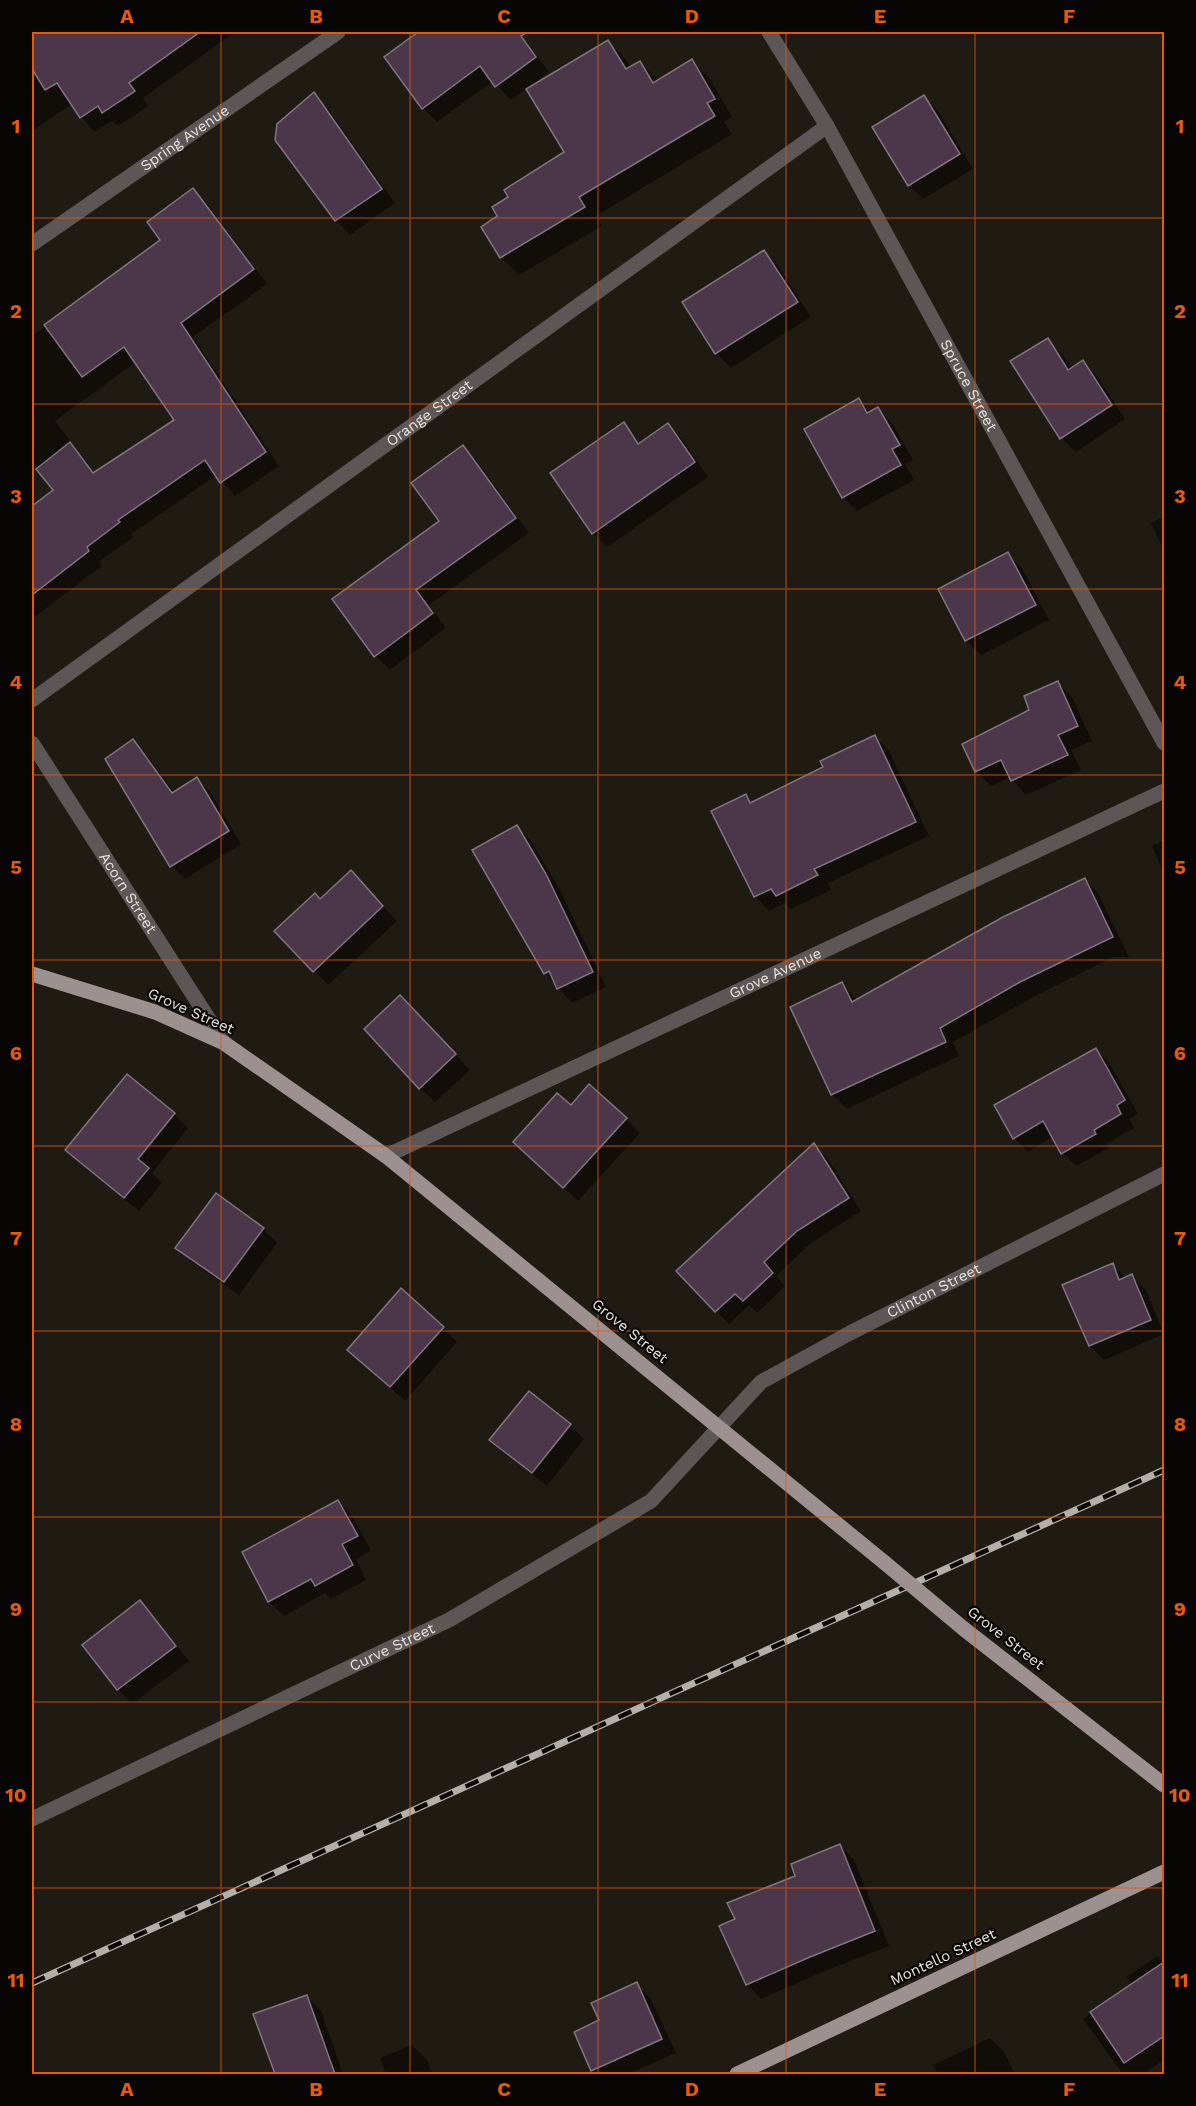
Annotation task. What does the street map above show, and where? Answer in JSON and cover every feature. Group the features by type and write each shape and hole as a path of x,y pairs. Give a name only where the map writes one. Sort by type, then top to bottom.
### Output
{"main road":[{"name":"Grove Street","path":"32,974 155,1011 224,1043 386,1156 964,1629 1164,1785"},
{"name":"Montello Street","path":"737,2074 1164,1872"}],"street":[{"name":"Spring Avenue","path":"32,244 338,32"},
{"name":"Spruce Street","path":"769,32 827,126 1164,743"},
{"name":"Orange Street","path":"32,700 827,126"},
{"name":"Acorn Street","path":"32,743 224,1043"},
{"name":"Grove Avenue","path":"386,1156 1164,791"},
{"name":"Clinton Street","path":"719,1427 761,1382 850,1333 1164,1174"},
{"name":"Curve Street","path":"32,1819 449,1620 651,1501 719,1427"}],"building":[{"path":"32,32 200,32 129,83 135,91 102,113 98,106 80,118 57,83 45,90 32,69"},
{"path":"418,32 527,32 521,36 536,57 495,87 480,66 422,109 384,57"},
{"path":"608,40 626,69 640,61 653,83 692,59 715,99 707,103 715,116 579,197 585,207 500,258 481,227 497,216 492,207 508,197 504,190 564,152 526,89"},
{"path":"314,92 382,189 335,221 275,140 277,124"},
{"path":"924,95 960,154 908,186 872,127"},
{"path":"193,188 254,269 181,323 266,452 220,483 205,460 118,520 120,522 87,547 89,551 32,595 32,506 53,490 36,469 70,442 93,473 174,420 124,347 82,377 44,325 160,240 147,222"},
{"path":"764,250 798,302 715,354 682,302"},
{"path":"1048,338 1068,370 1083,360 1112,405 1060,439 1010,361"},
{"path":"859,398 867,413 878,407 900,445 892,449 901,465 842,498 804,429"},
{"path":"624,422 638,444 668,423 695,462 592,534 550,473"},
{"path":"463,445 516,518 416,590 433,613 374,657 332,599 439,521 411,483"},
{"path":"1008,552 1036,605 965,641 938,589"},
{"path":"1058,681 1078,726 1058,735 1068,755 1011,781 1001,760 975,772 962,744 1029,710 1024,696"},
{"path":"875,735 916,822 814,869 818,875 776,896 771,889 754,897 711,811 746,794 750,803 823,767 820,761"},
{"path":"133,739 172,793 197,777 229,831 170,867 105,759"},
{"path":"517,825 546,874 593,972 557,989 549,971 544,974 472,850"},
{"path":"351,870 383,906 313,972 274,931 315,893 320,899"},
{"path":"1085,878 1113,937 1020,982 940,1028 946,1042 831,1095 790,1007 842,982 852,1002 1003,917"},
{"path":"400,995 456,1054 419,1089 364,1029"},
{"path":"1096,1048 1125,1100 1117,1105 1121,1114 1094,1130 1096,1134 1061,1154 1043,1121 1013,1139 994,1105"},
{"path":"127,1074 175,1113 138,1159 149,1168 124,1198 65,1150"},
{"path":"589,1084 627,1118 563,1188 513,1142 557,1093 571,1105"},
{"path":"814,1143 849,1198 797,1231 764,1262 773,1273 743,1301 735,1294 715,1312 676,1271"},
{"path":"216,1193 264,1228 224,1282 175,1248"},
{"path":"1113,1263 1119,1280 1132,1274 1151,1320 1089,1346 1062,1285"},
{"path":"401,1288 444,1327 390,1387 347,1350"},
{"path":"529,1391 571,1424 532,1473 489,1440"},
{"path":"338,1500 358,1536 342,1544 353,1565 315,1586 311,1579 268,1602 242,1552"},
{"path":"140,1600 176,1646 117,1690 82,1645"},
{"path":"840,1844 875,1931 746,1985 719,1926 735,1919 727,1903 795,1876 791,1864"},
{"path":"1164,1962 1164,2036 1124,2063 1090,2012"},
{"path":"637,1982 662,2039 591,2071 574,2032 599,2020 591,2003"},
{"path":"307,1995 335,2074 275,2074 253,2014"}],"railway":[{"path":"32,1983 1164,1470"}]}
